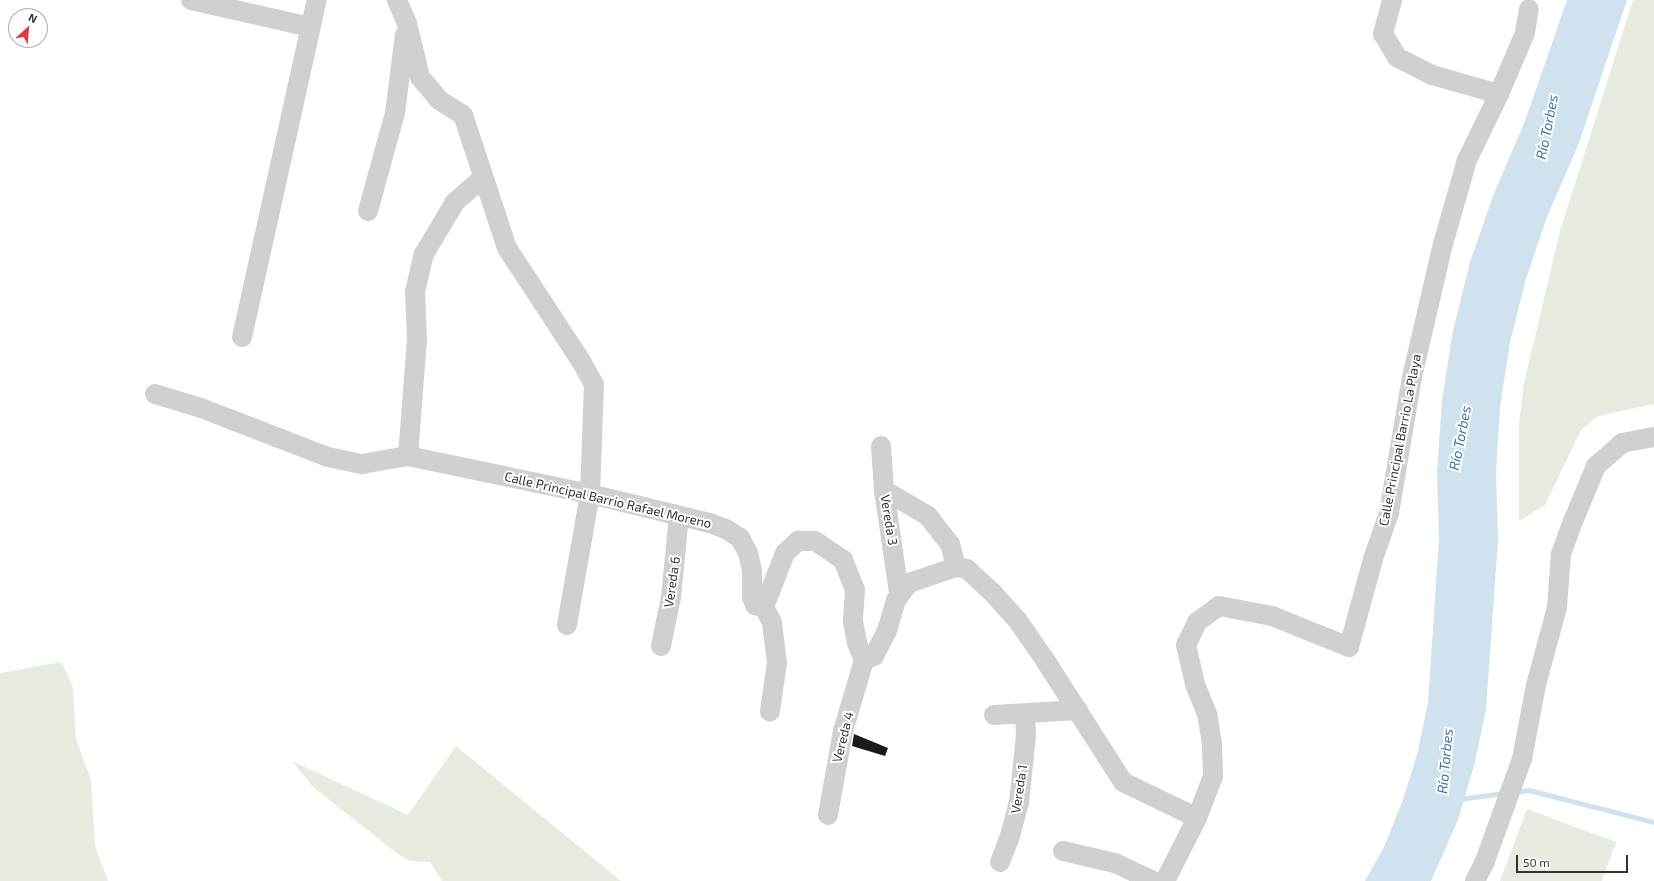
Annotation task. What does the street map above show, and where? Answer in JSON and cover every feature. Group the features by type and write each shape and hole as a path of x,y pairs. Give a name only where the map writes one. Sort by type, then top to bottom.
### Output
{"street":[{"path":"191,0 310,27"},
{"path":"242,337 316,0"},
{"path":"397,0 407,23 420,77 440,100 463,116 507,248 581,361 594,384 590,494 567,625"},
{"path":"1392,0 1383,34 1396,57 1432,75 1499,94 1525,34 1529,9"},
{"path":"368,211 395,113 407,23"},
{"name":"Calle Principal Barrio La Playa","path":"1165,881 1197,818 1213,776 1212,744 1207,714 1195,684 1186,645 1198,622 1219,606 1272,616 1349,647 1373,559 1389,513 1412,377 1443,244 1467,160 1499,94"},
{"path":"408,456 417,339 415,292 424,254 456,202 483,178"},
{"name":"Calle Principal Barrio Rafael Moreno","path":"155,394 201,408 328,457 362,464 408,456 590,494 726,529 740,538 748,553 752,570 752,597 755,605 764,607"},
{"path":"1475,881 1485,861 1522,759 1536,685 1557,607 1561,554 1574,519 1600,462 1622,443 1654,437"},
{"name":"Vereda 3","path":"881,446 884,490 899,593"},
{"path":"884,490 928,516 950,544 956,566"},
{"name":"Vereda 6","path":"661,646 671,597 679,516"},
{"path":"770,711 777,664 772,623 764,607 785,553 798,541 815,541 843,560 854,590 853,622 857,643 864,660 874,656 886,630 899,593 909,583 956,566 967,569 992,592 1018,621 1078,710 1123,782 1197,818"},
{"name":"Vereda 4","path":"828,816 843,731 864,660"},
{"path":"994,715 1078,710"},
{"name":"Vereda 1","path":"1000,862 1010,836 1019,803 1026,735 1025,714"},
{"path":"1063,851 1115,863 1153,881"}],"shaded area":[{"path":"1633,0 1654,0 1654,404 1598,416 1581,430 1545,505 1519,521 1519,424 1524,383 1560,231"},
{"path":"62,662 73,688 76,739 91,780 95,846 108,881 0,881 0,673"},
{"path":"456,746 621,881 442,881 430,862 410,861 399,855 313,787 292,761 408,815"},
{"path":"1527,809 1616,842 1602,881 1500,881"}],"water":[{"name":"Río Torbes","path":"1567,0 1627,0 1579,143 1547,217 1526,279 1510,342 1500,407 1496,472 1498,540 1486,710 1474,766 1458,820 1431,881 1365,881 1384,847 1403,800 1418,751 1428,702 1439,539 1437,471 1442,400 1453,331 1470,262 1493,196 1525,121"}],"building":[{"path":"854,734 888,748 885,756 852,746"}],"waterway":[{"path":"1516,792 1529,790 1654,822"},
{"path":"1458,799 1505,793"}]}
